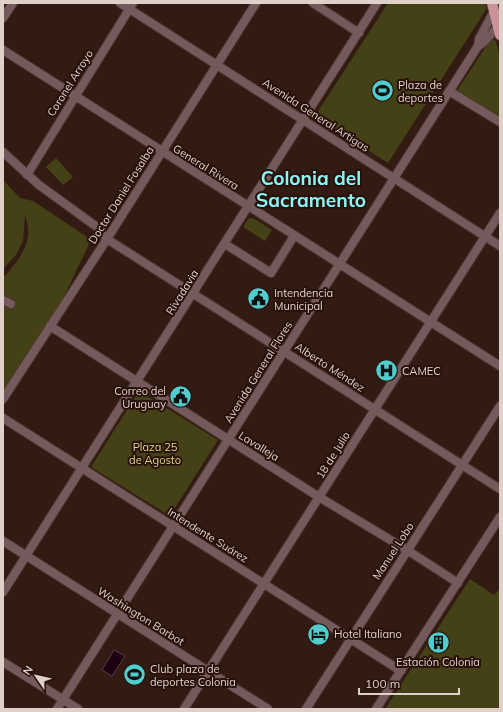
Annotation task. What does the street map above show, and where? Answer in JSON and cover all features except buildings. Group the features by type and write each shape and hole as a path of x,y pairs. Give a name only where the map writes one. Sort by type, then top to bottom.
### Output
{"main road":[{"path":"493,7 499,29"}],"street":[{"path":"3,18 13,3"},
{"name":"Avenida General Artigas","path":"120,3 131,6 217,64 500,246"},
{"name":"Doctor Daniel Fosalba","path":"3,398 107,239 256,3"},
{"path":"313,3 359,33"},
{"name":"Rivadavia","path":"3,592 194,294 377,3"},
{"name":"Coronel Arroyo","path":"27,175 131,6"},
{"name":"Avenida General Flores","path":"478,46 479,39 493,7"},
{"name":"Avenida General Flores","path":"57,709 478,46 482,44 489,35 499,29"},
{"name":"General Rivera","path":"3,50 430,323 500,366"},
{"path":"449,91 500,122"},
{"name":"Alberto Méndez","path":"3,152 27,175 59,201 97,227 107,239 500,489"},
{"name":"18 de Julio","path":"184,709 500,213"},
{"path":"225,244 271,273 294,236"},
{"path":"3,300 11,304"},
{"name":"Lavalleja","path":"50,326 319,497 407,550 458,583"},
{"name":"Manuel Lobo","path":"306,709 350,638 500,406"},
{"name":"Intendente Suárez","path":"3,418 82,470 401,671"},
{"path":"376,709 500,517"},
{"name":"Washington Barbot","path":"3,540 268,709"},
{"path":"3,662 78,709"}],"green space":[{"name":"Plaza de deportes","path":"388,3 486,3 487,8 388,163 315,116"},
{"path":"493,39 496,41 500,58 500,117 457,91 490,40"},
{"path":"56,158 73,177 63,185 46,167"},
{"path":"3,180 20,198 33,201 87,237 89,244 60,305 3,394 3,277 22,253 27,242 28,229 25,215 23,241 16,255 3,269"},
{"path":"249,218 253,218 272,230 265,241 243,227"},
{"name":"Plaza 25 de Agosto","path":"139,391 218,440 170,516 91,467"},
{"path":"470,579 494,595 500,589 500,709 385,709"}],"shaded area":[{"name":"Club plaza de deportes Colonia","path":"114,650 125,656 112,676 102,670"}],"place":[{"name":"Plaza de deportes","path":"382,91"},
{"name":"Intendencia Municipal","path":"259,299"},
{"name":"CAMEC","path":"387,371"},
{"name":"Correo del Uruguay","path":"181,397"},
{"name":"Hotel Italiano","path":"319,634"},
{"name":"Estación Colonia","path":"438,642"},
{"name":"Club plaza de deportes Colonia","path":"134,675"}],"district":[{"name":"Colonia del Sacramento","path":"311,189"}]}
